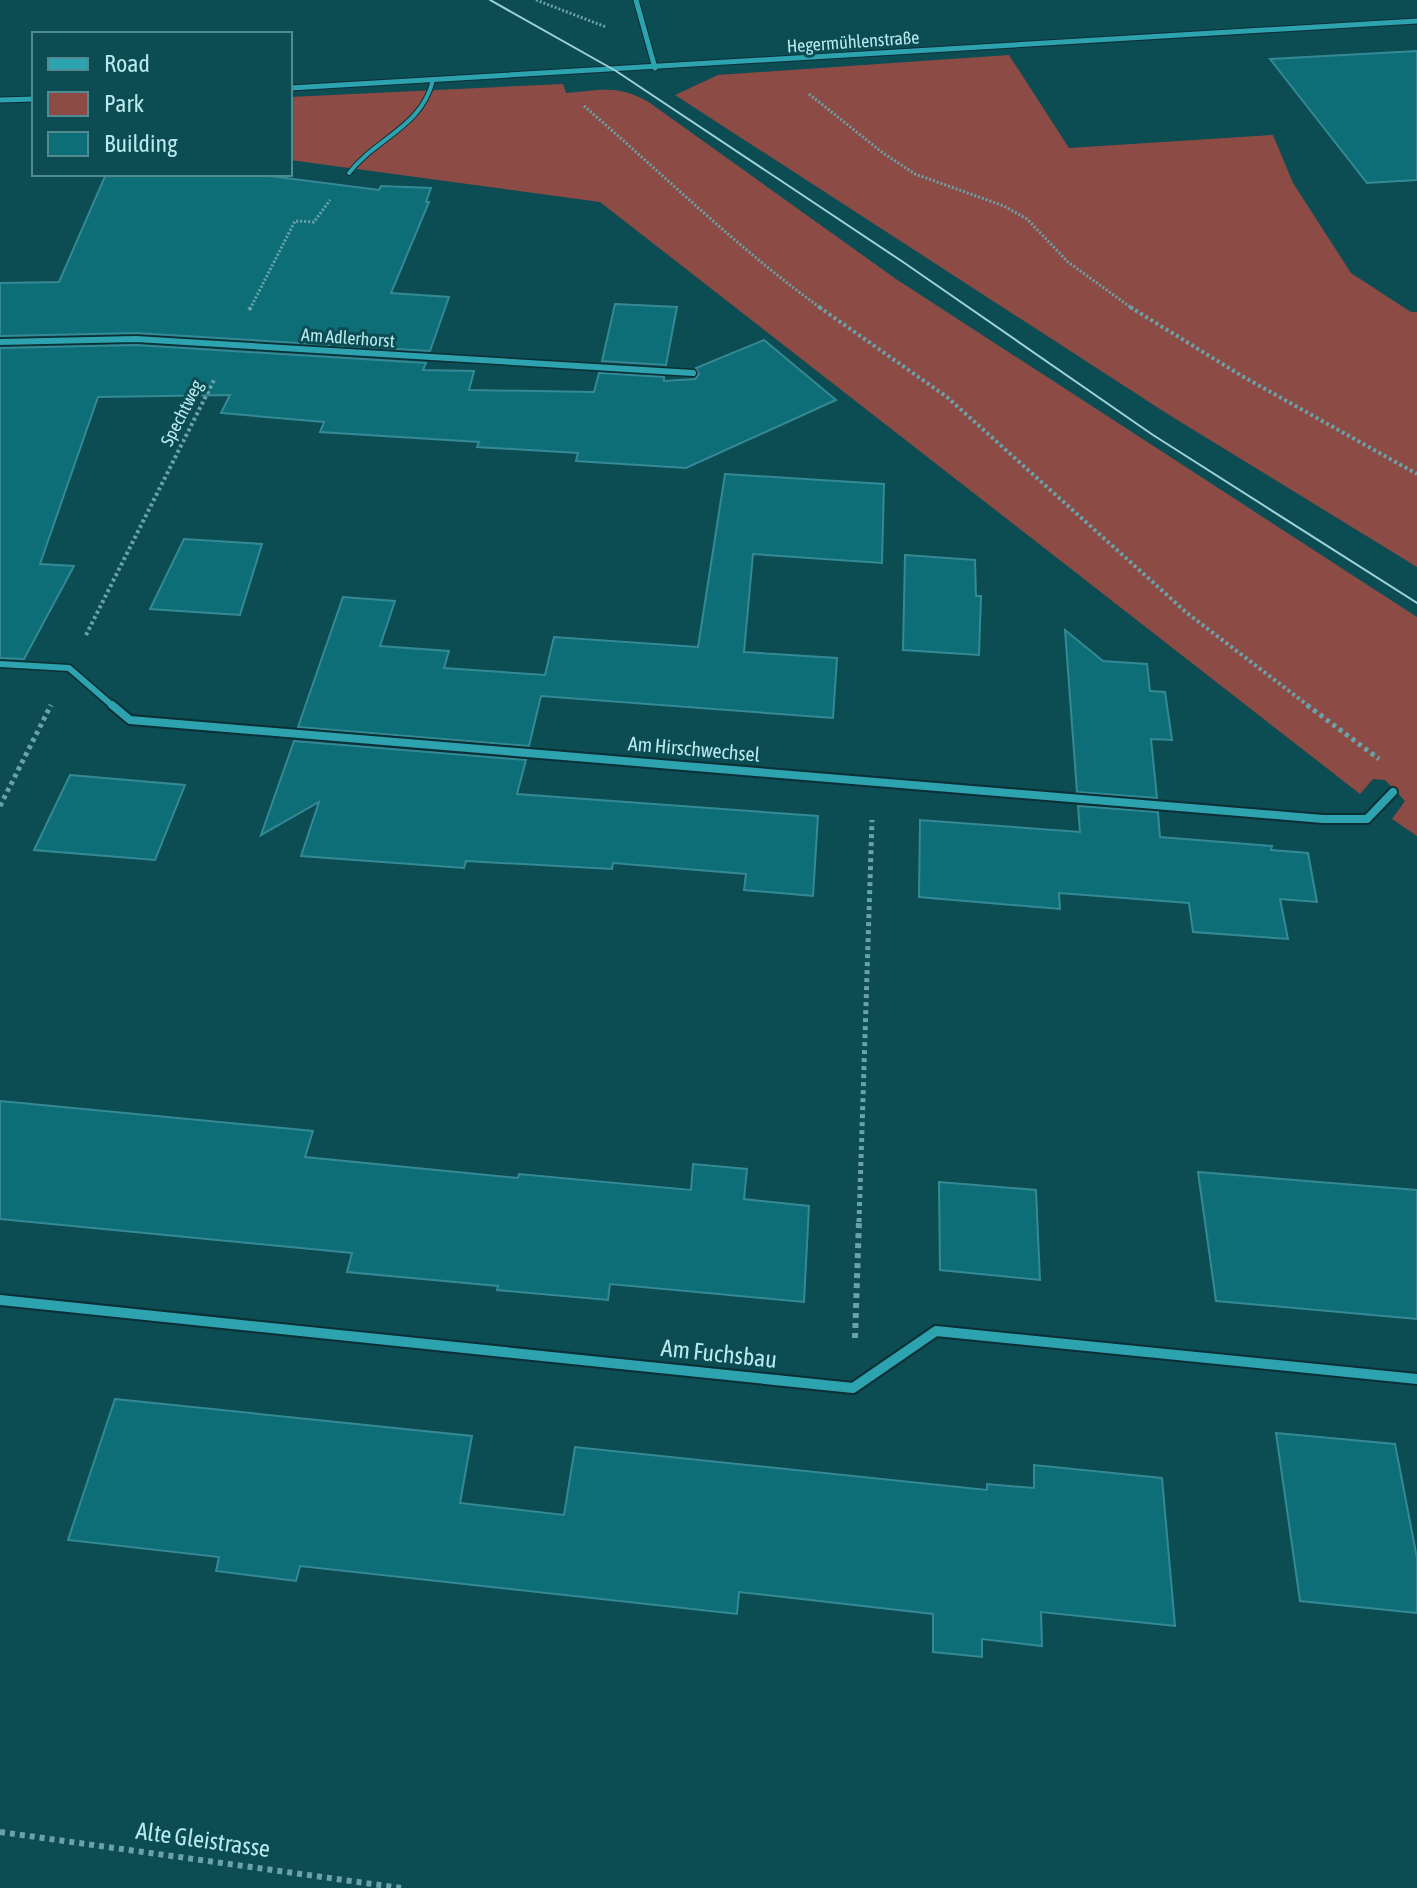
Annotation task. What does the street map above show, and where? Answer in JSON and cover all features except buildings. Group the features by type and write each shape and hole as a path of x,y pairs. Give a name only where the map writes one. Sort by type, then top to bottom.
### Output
{"street":[{"path":"636,0 655,68"},
{"name":"Hegermühlenstraße","path":"292,88 568,74 1417,21"},
{"path":"0,100 32,99"},
{"name":"Am Adlerhorst","path":"0,342 136,339 693,373"},
{"path":"0,664 69,668"},
{"name":"Am Hirschwechsel","path":"69,668 130,720 873,779 1323,819 1367,819 1393,792"},
{"name":"Am Fuchsbau","path":"0,1300 853,1388"},
{"path":"853,1388 936,1331 1417,1379"}],"lane":[{"path":"349,173 357,160 425,111 432,99 433,80"}],"path":[{"path":"536,0 648,42"},
{"path":"765,61 842,117 882,155 931,182 991,200 1028,220 1070,265 1205,357 1417,474"},
{"path":"568,74 579,102 690,197 765,268 947,397 1187,613 1382,761"},
{"name":"Spechtweg","path":"0,806 295,221 314,222 349,173"},
{"path":"853,1388 873,779"},
{"name":"Alte Gleistrasse","path":"0,1832 401,1888"}],"green space":[{"path":"1009,55 1069,148 1273,135 1293,183 1351,273 1411,312 1417,312 1417,567 1166,413 675,95 718,75"},
{"path":"563,84 566,93 619,91 650,103 896,279 1417,617 1417,836 1392,819 1405,801 1385,780 1373,779 1360,794 600,202 292,160 292,97"}],"tram line":[{"path":"490,0 616,71 903,262 1153,435 1417,603"}]}
